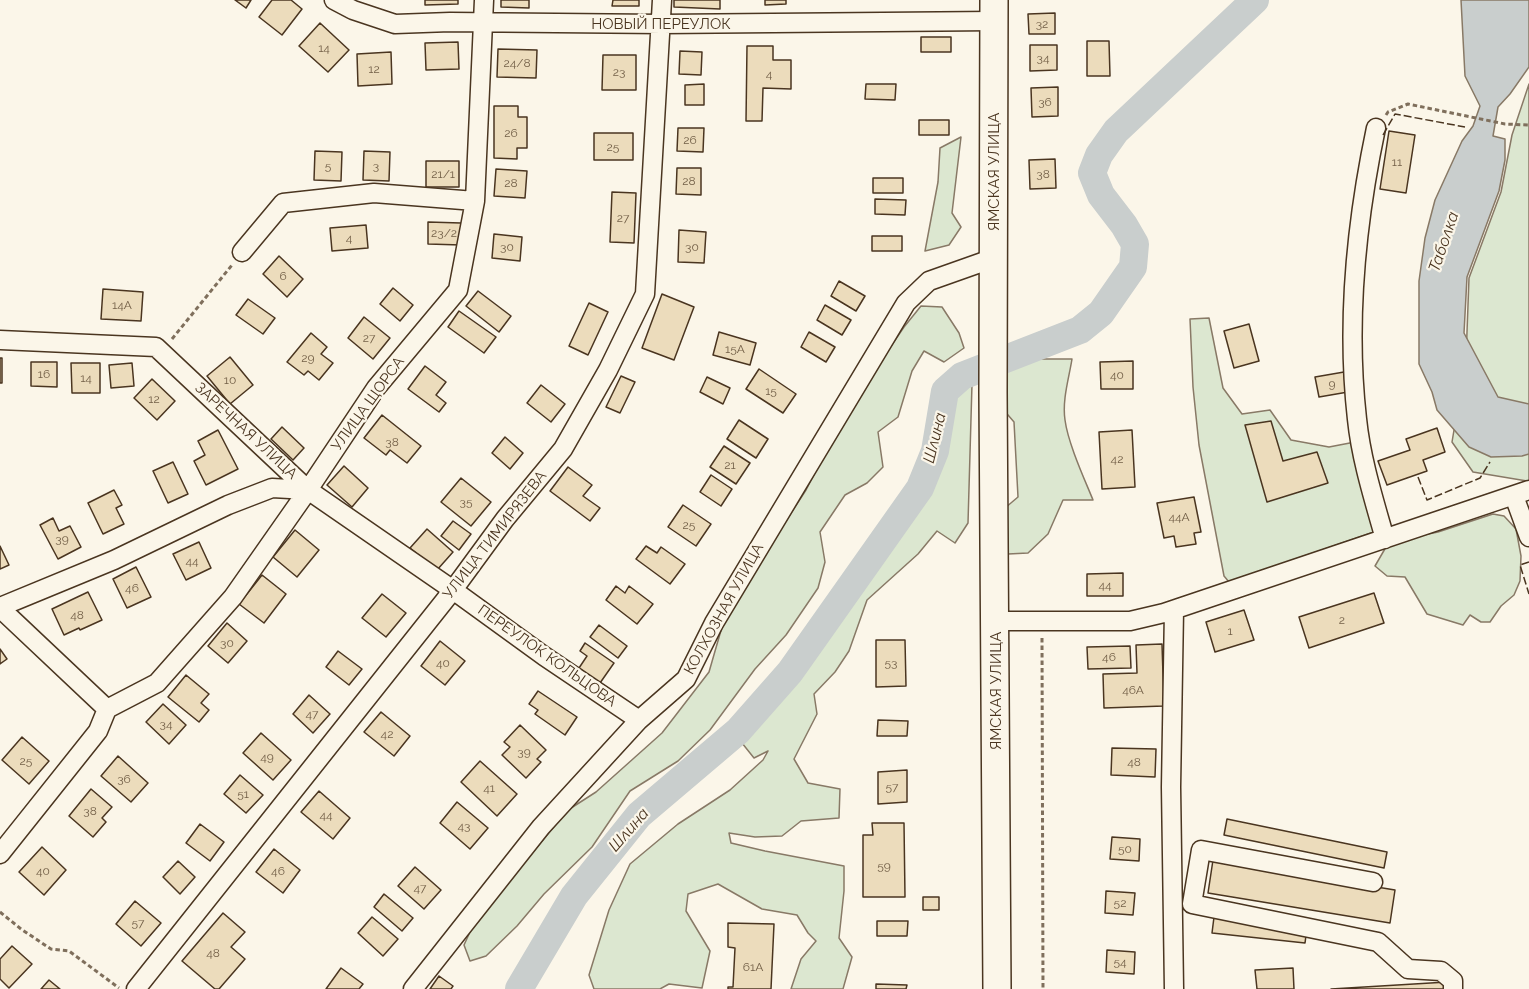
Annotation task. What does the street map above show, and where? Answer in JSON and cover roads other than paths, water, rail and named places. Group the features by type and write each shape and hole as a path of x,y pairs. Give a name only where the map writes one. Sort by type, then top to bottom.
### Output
{"highway":[{"name":"ЯМСКАЯ УЛИЦА","path":"994,10 993,393 997,989"}],"street":[{"name":"НОВЫЙ ПЕРЕУЛОК","path":"333,0 353,10 395,24 662,24 994,10"},
{"name":"УЛИЦА ЩОРСА","path":"308,490 376,388 458,290 475,201 484,0"},
{"name":"УЛИЦА ТИМИРЯЗЕВА","path":"136,989 453,590 505,519 563,449 608,370 645,294 662,0"},
{"path":"1376,128 1367,169 1356,263 1352,315 1353,361 1357,420 1374,501 1385,539"},
{"path":"242,252 283,203 374,193 475,201"},
{"name":"КОЛХОЗНАЯ УЛИЦА","path":"413,989 541,827 639,720 686,679 714,623 906,303 929,281 994,258"},
{"name":"ЗАРЕЧНАЯ УЛИЦА","path":"0,340 156,347 308,490 233,597 157,683 107,709"},
{"path":"0,854 98,731 107,709 0,608 114,560 228,505 272,488 308,490"},
{"name":"ПЕРЕУЛОК КОЛЬЦОВА","path":"308,490 639,720"},
{"path":"995,621 1130,621 1174,610 1521,493 1529,537"},
{"path":"1174,610 1172,845 1174,989"},
{"path":"1172,845 1373,882"},
{"path":"1201,850 1192,904 1378,942 1408,969 1441,971 1453,981 1453,989"}],"water":[{"name":"Таболка","path":"1461,0 1529,0 1529,67 1498,107 1493,136 1505,139 1505,160 1499,191 1467,277 1464,333 1498,397 1529,404 1529,454 1522,456 1491,457 1469,447 1437,410 1432,392 1419,364 1419,281 1425,238 1435,200 1462,141 1473,126 1480,106 1465,76"}],"waterway":[{"name":"Шлина","path":"519,989 574,896 639,815 738,731 790,672 920,488 935,451 945,391 962,376 1080,330 1101,313 1133,267 1135,244 1101,195 1092,173 1099,155 1116,131 1255,0"}]}
